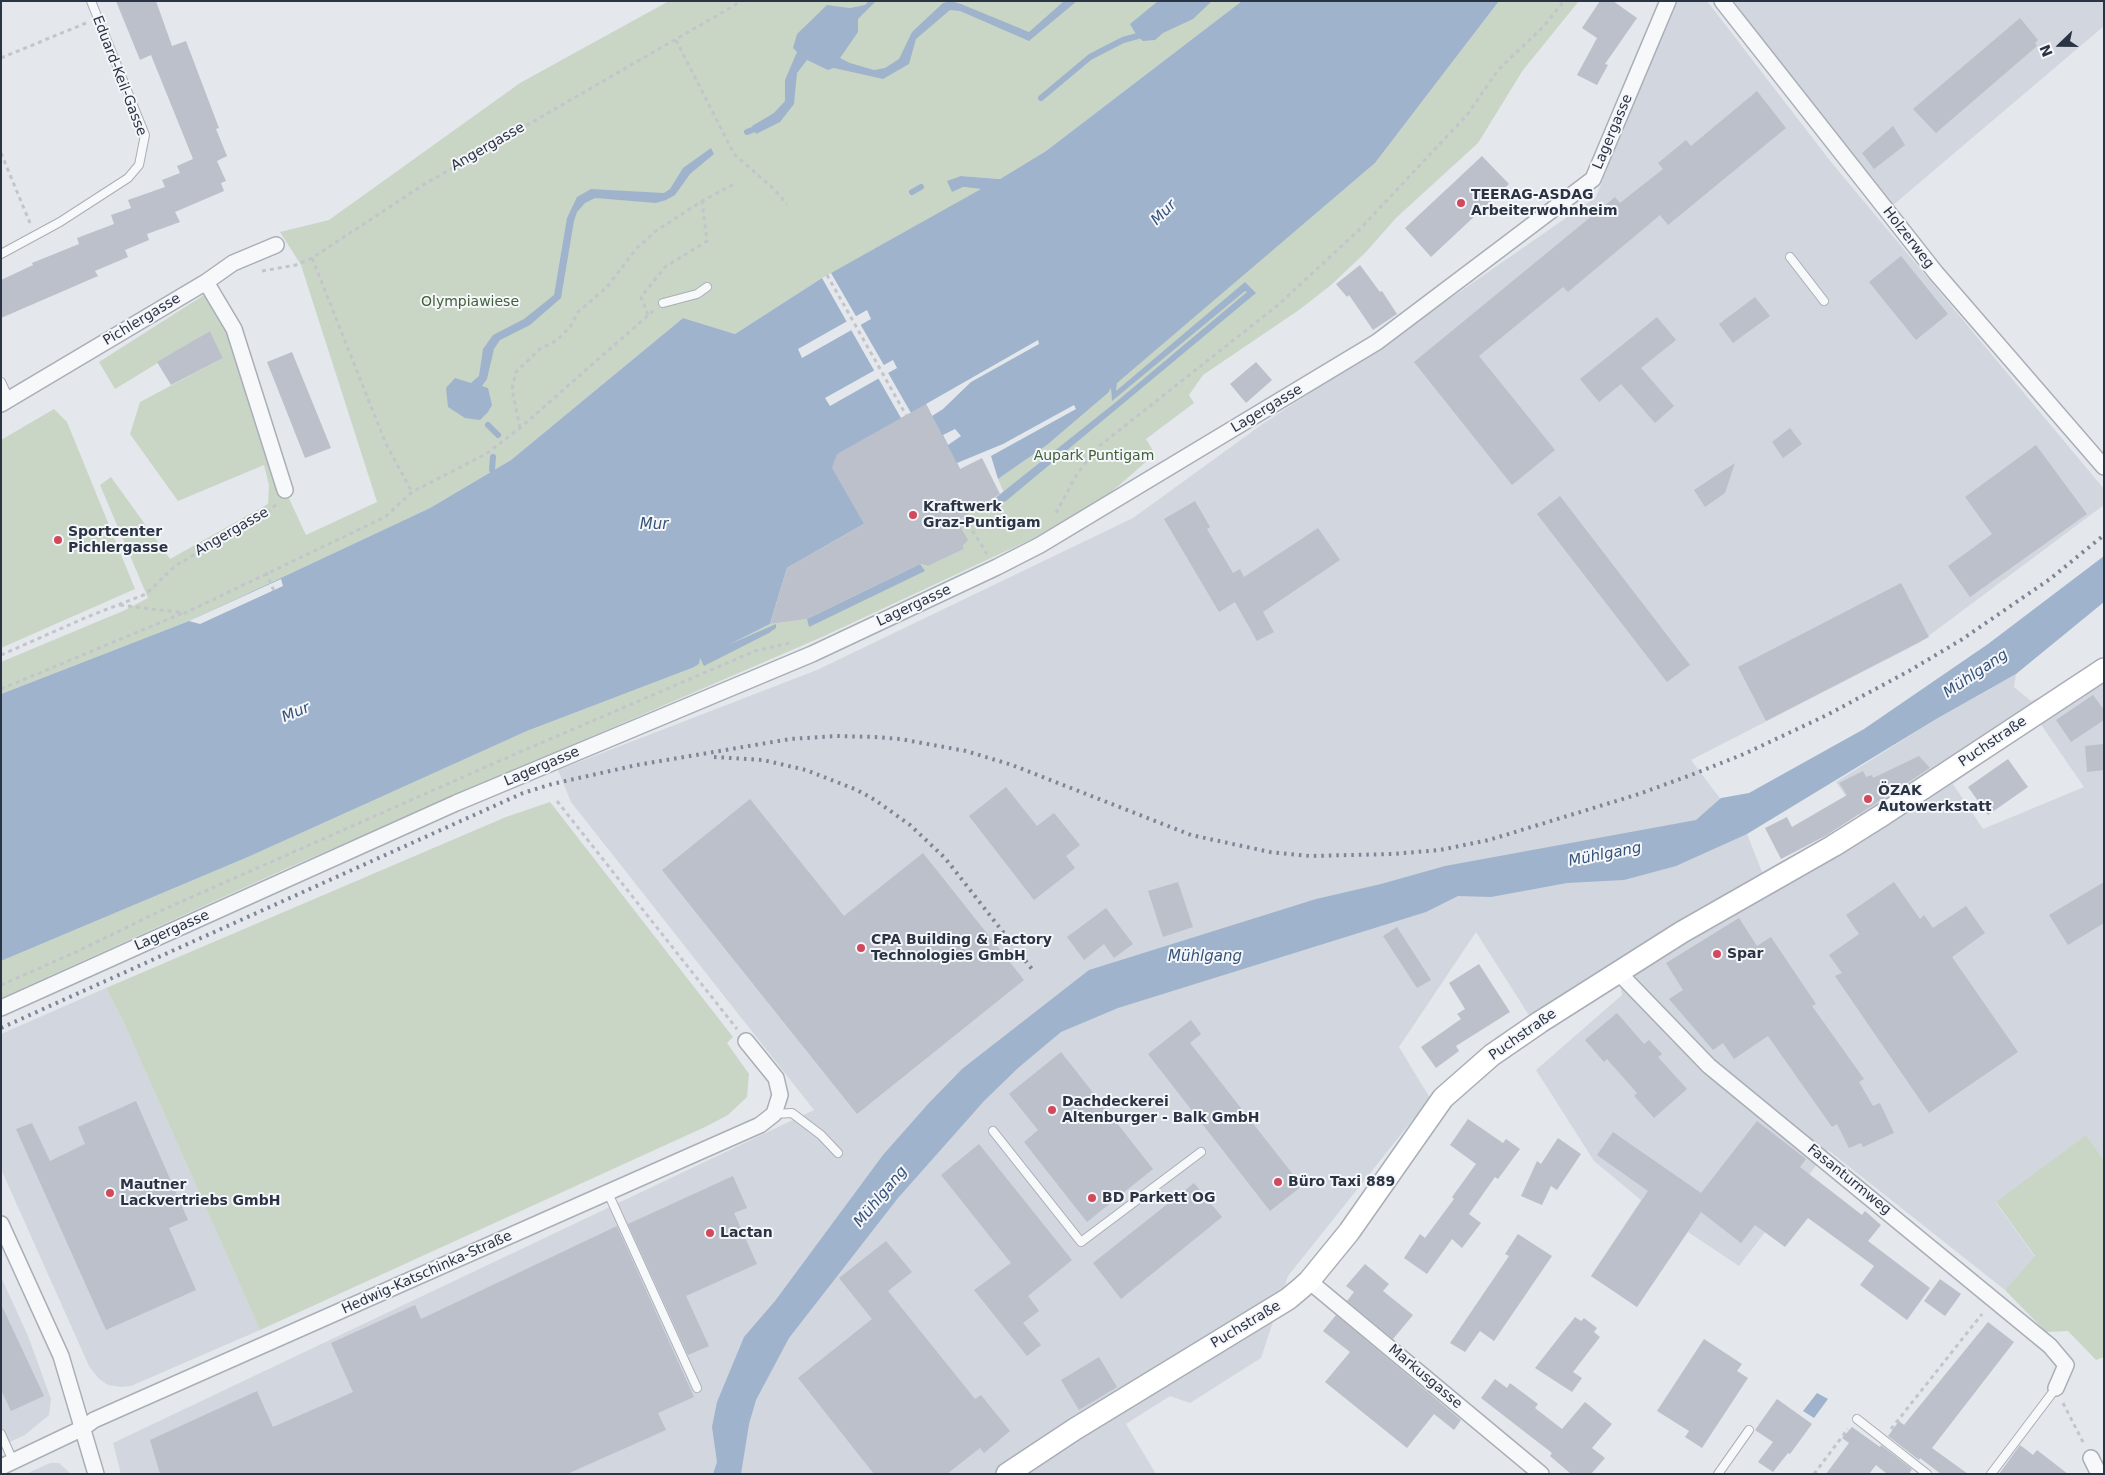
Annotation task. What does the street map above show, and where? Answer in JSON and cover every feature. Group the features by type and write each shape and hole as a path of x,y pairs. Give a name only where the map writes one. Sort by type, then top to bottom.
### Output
{"main road":[{"name":"Puchstraße","path":"1007,1474 1075,1429 1288,1300 1309,1281 1349,1232 1443,1098 1492,1055 1540,1022 1695,924 1833,846 1884,814 2104,669"}],"street":[{"name":"Lagergasse","path":"1,1008 456,803 812,654 997,567 1040,545 1369,348 1593,179 1668,1"},
{"name":"Holzerweg","path":"1722,1 1936,273 2104,467"},
{"name":"Pichlergasse","path":"5,402 206,282 233,263 276,245"},
{"path":"206,282 234,329 285,490"},
{"name":"Fasanturmweg","path":"1619,973 1709,1066 2050,1346 2066,1365 2056,1388"},
{"path":"746,1041 776,1078 780,1095 774,1114"},
{"name":"Hedwig-Katschinka-Straße","path":"7,1464 83,1428 94,1420 760,1125 774,1114"},
{"path":"1,1224 61,1356 96,1474"},
{"name":"Markusgasse","path":"1309,1281 1541,1474"},
{"path":"2091,1458 2099,1474"}],"lane":[{"name":"Eduard-Keil-Gasse","path":"1,254 128,178 139,165 144,151 145,135 97,18 92,1"},
{"path":"1790,257 1824,301"},
{"path":"662,303 697,294 707,288"},
{"name":"Pichlergasse","path":"1,382 5,402"},
{"path":"774,1114 792,1113 821,1135 838,1153"},
{"path":"993,1131 1081,1242 1201,1152"},
{"path":"608,1193 697,1388"},
{"path":"1991,1474 2056,1388"},
{"path":"1856,1419 1927,1474"},
{"path":"1718,1474 1750,1430"},
{"path":"1,1434 7,1464"}],"path":[{"name":"Angergasse","path":"233,263 248,273 288,267 312,258 423,185 742,1"},
{"path":"1052,517 1059,511 1077,474 1098,447 1278,305 1359,230 1467,115 1498,70 1544,26 1564,1"},
{"path":"1,58 97,18"},
{"path":"676,40 734,154 774,189 787,204"},
{"path":"1,153 35,235"},
{"path":"520,428 512,389 516,372 540,349 557,340 570,327 578,312 607,287 644,242 675,217 736,183"},
{"path":"648,316 641,297 665,267 707,241 702,201"},
{"path":"312,258 386,444 412,492"},
{"path":"827,275 906,415"},
{"path":"1,689 184,613 266,572 385,517 412,492 486,454 520,428 662,303"},
{"name":"Angergasse","path":"1,655 87,617 146,594 174,566 272,509 285,490"},
{"path":"964,517 985,552 994,548"},
{"path":"266,572 274,590"},
{"path":"120,605 184,613"},
{"path":"557,801 746,1041"},
{"path":"1883,1439 1982,1314"},
{"path":"2056,1388 2091,1458"},
{"path":"1814,1474 1856,1419"}],"shaded area":[{"path":"1671,1 1707,1 1831,162 2104,489 2104,505 1919,643 1691,760 1747,834 1762,872 1861,818 1836,782 1938,718 2016,674 2014,687 2031,701 2104,668 2104,1160 2086,1135 1996,1203 2035,1257 2005,1290 1828,1150 1739,1266 1688,1232 1637,1307 1591,1276 1641,1200 1594,1161 1536,1070 1622,995 1619,974 1537,1028 1476,932 1399,1047 1430,1098 1288,1276 1261,1358 1190,1403 1170,1396 1126,1424 1156,1474 121,1474 113,1443 814,1110 571,802 558,770 817,670 1133,518 1264,423 1389,341 1596,197","holes":["2040,723 2084,787 1983,829 1953,784"]},
{"path":"1734,1 2104,1 2104,26 1892,206 1859,170"},
{"name":"Mautner Lackvertriebs GmbH","path":"106,988 123,1021 260,1330 131,1386 121,1387 108,1385 98,1378 89,1366 1,1169 1,1034"},
{"path":"1,1277 28,1336 51,1399 49,1415 25,1435 1,1446"},
{"path":"50,1463 59,1463 71,1474 26,1474"}],"green space":[{"name":"Olympiawiese","path":"669,1 1242,1 1046,151 1000,179 961,176 962,187 982,189 822,278 735,334 683,318 511,460 430,508 189,621 1,694 1,662 123,611 148,598 100,485 111,477 170,559 268,504 269,485 264,465 178,501 130,434 140,402 223,358 210,331 115,389 99,362 204,295 206,282 216,296 285,490 306,535 377,502 301,265 280,232 329,220 520,83"},
{"name":"Aupark Puntigam","path":"1499,1 1579,1 1523,70 1478,143 1396,218 1366,252 1331,285 1299,310 1203,375 1189,395 1194,403 1146,439 1155,454 1109,494 1034,538 822,637 283,870 1,998 1,961 248,857 527,731 692,668 700,658 770,624 807,619 920,564 928,566 964,549 957,521 1004,493 998,479 1047,445 1108,393 1112,385 1375,163"},
{"name":"Sportcenter Pichlergasse","path":"54,409 67,422 135,589 1,648 1,440"},
{"path":"550,802 733,1037 727,1043 749,1074 747,1097 728,1115 705,1127 260,1330 123,1021 106,988 506,817"},
{"path":"2086,1135 2104,1160 2104,1357 2096,1360 2068,1331 2046,1332 2005,1290 2035,1256 1996,1202"}],"water":[{"path":"869,1 876,1 858,19 858,32 840,58 874,70 885,68 899,59 912,32 943,3 951,1 961,4 1029,32 1064,1 1077,1 1029,41 960,11 950,10 916,39 909,64 883,79 834,68 828,70 807,60 797,73 794,104 780,122 756,134 752,126 774,113 785,101 785,80 797,52 793,48 797,34 827,5 850,8 865,5"},
{"path":"1158,1 1212,1 1193,19 1163,33 1155,40 1143,41 1137,36 1130,24"},
{"name":"Mur","path":"1242,1 1499,1 1375,163 1117,383 1116,391 1245,282 1256,293 1006,501 998,505 994,499 1116,402 1247,292 1245,291 1112,401 1111,388 1108,393 1047,445 998,479 991,456 1076,409 1074,405 1003,444 957,463 960,469 787,568 770,624 728,645 776,624 776,628 769,633 704,666 700,658 699,664 692,668 527,731 248,857 1,961 1,694 189,621 430,508 511,460 683,318 735,334 822,278 981,189 963,187 952,192 947,181 961,176 1000,179 1046,151","holes":["867,310 871,319 802,358 798,349","1038,340 1039,344 971,382 943,409 932,416 926,404","893,360 897,368 830,406 825,398","955,429 961,436 948,445 943,435"]},
{"path":"711,148 714,154 690,174 675,195 666,200 656,203 595,198 585,203 577,212 574,221 561,298 530,325 500,340 494,349 487,379 482,386 488,388 492,405 488,412 480,420 465,418 448,407 446,388 455,378 471,383 479,376 483,349 493,335 524,319 554,295 567,218 577,197 591,189 664,193 670,189 683,168"},
{"name":"Mühlgang","path":"2104,556 2104,602 2016,674 1938,718 1747,834 1676,866 1624,880 1567,883 1491,897 1458,896 1426,912 1118,1008 1061,1032 1018,1068 984,1101 898,1198 789,1338 756,1400 749,1424 741,1474 713,1474 717,1462 712,1427 717,1402 744,1337 775,1301 883,1155 928,1104 962,1069 1089,970 1316,899 1381,884 1445,866 1696,820 1721,798 1749,793 1864,729 1988,644"},
{"path":"920,564 925,571 809,627 807,619"},
{"path":"1817,1393 1828,1399 1814,1418 1803,1411"}],"pier":[{"path":"831,273 857,318 848,324 822,278"},
{"path":"859,322 885,367 875,372 850,328"},
{"path":"887,371 911,413 901,418 877,376"},
{"path":"281,579 283,586 200,624 189,621"}],"building":[{"path":"116,1 156,1 172,46 186,41 219,128 216,129 227,156 217,161 226,181 221,183 224,191 175,212 180,222 147,234 149,240 125,250 128,257 95,271 98,276 1,318 1,280 33,265 32,263 79,244 77,238 114,224 111,215 131,208 128,200 165,187 162,180 180,173 177,166 193,159 151,55 140,60"},
{"path":"1600,1 1613,1 1637,18 1605,64 1608,65 1597,85 1577,75 1597,38 1582,28"},
{"path":"2020,18 2038,40 2035,43 2037,46 1936,133 1913,109"},
{"path":"1757,91 1786,128 1668,225 1660,215 1568,292 1563,287 1479,356 1555,450 1512,485 1414,362 1615,197 1620,203 1663,169 1658,163 1686,140 1691,146"},
{"path":"1893,126 1905,145 1874,169 1862,153"},
{"name":"TEERAG-ASDAG Arbeiterwohnheim","path":"1482,156 1509,184 1431,257 1405,228"},
{"path":"1901,256 1948,314 1916,340 1869,282"},
{"path":"1360,265 1380,292 1382,291 1397,314 1373,330 1349,295 1347,297 1336,284"},
{"path":"1755,297 1770,316 1733,343 1719,324"},
{"path":"1657,317 1676,340 1641,368 1674,406 1655,423 1621,384 1599,402 1580,379"},
{"path":"210,331 223,358 171,385 157,362"},
{"path":"292,352 331,448 305,458 267,362"},
{"path":"1256,362 1272,380 1246,403 1230,384"},
{"name":"Kraftwerk Graz-Puntigam","path":"926,404 960,469 982,458 1000,494 957,521 968,540 963,545 964,549 928,566 920,564 807,619 770,624 787,568 864,524 832,468 837,454"},
{"path":"1790,428 1802,444 1783,458 1772,442"},
{"path":"2036,445 2087,514 1970,597 1948,566 1992,534 1965,497"},
{"path":"1735,463 1725,493 1705,507 1694,490"},
{"path":"1560,496 1690,665 1667,682 1537,514"},
{"path":"1195,501 1210,527 1207,529 1233,573 1240,569 1244,577 1318,528 1340,560 1263,612 1274,632 1257,641 1235,602 1219,612 1164,519"},
{"path":"1901,583 1929,637 1766,721 1738,667"},
{"path":"2093,695 2104,710 2104,720 2071,742 2056,720"},
{"path":"2104,744 2104,770 2087,772 2085,746"},
{"path":"1919,756 1930,768 1827,835 1781,859 1765,828 1787,817 1792,827 1847,795 1839,783 1863,771 1866,777 1872,775 1873,778"},
{"path":"2008,759 2028,787 1988,815 1968,787"},
{"path":"1006,787 1037,826 1054,813 1080,845 1066,856 1075,868 1034,900 969,816"},
{"name":"CPA Building & Factory Technologies GmbH","path":"750,799 844,916 923,853 1024,980 857,1114 662,870"},
{"path":"1178,882 1193,927 1163,937 1148,891"},
{"path":"1894,882 1920,919 1924,915 1933,928 1966,906 1985,933 1952,957 2018,1052 1929,1113 1835,976 1842,973 1829,955 1859,934 1846,915"},
{"path":"2104,882 2104,923 2068,945 2049,915"},
{"path":"1106,908 1133,944 1114,958 1104,944 1084,960 1067,937"},
{"path":"1739,918 1757,946 1771,937 1816,1004 1812,1006 1864,1079 1859,1082 1873,1106 1880,1103 1894,1133 1863,1147 1861,1143 1849,1148 1837,1124 1832,1127 1768,1036 1734,1059 1723,1043 1713,1050 1669,999 1683,990 1666,963"},
{"path":"1397,927 1431,980 1417,988 1383,936"},
{"path":"1479,964 1510,1012 1456,1046 1459,1051 1436,1068 1421,1047 1461,1019 1457,1014 1465,1009 1449,983"},
{"path":"1617,1013 1644,1044 1649,1040 1662,1054 1658,1057 1687,1089 1654,1118 1634,1096 1637,1093 1607,1059 1604,1062 1585,1040"},
{"path":"1191,1020 1201,1034 1190,1043 1302,1186 1270,1211 1148,1054"},
{"path":"1061,1052 1153,1169 1087,1222 1024,1142 1038,1130 1009,1094"},
{"name":"Mautner Lackvertriebs GmbH","path":"136,1101 188,1220 169,1228 196,1290 106,1330 16,1129 32,1123 50,1161 85,1144 78,1127"},
{"path":"1468,1119 1503,1143 1506,1139 1520,1149 1498,1179 1495,1177 1469,1214 1481,1223 1462,1248 1452,1239 1427,1274 1404,1258 1420,1234 1425,1238 1454,1199 1452,1197 1476,1164 1450,1145"},
{"path":"1757,1121 1806,1159 1800,1167 1862,1215 1865,1211 1881,1225 1868,1241 1930,1288 1907,1320 1860,1285 1874,1266 1808,1218 1785,1247 1755,1225 1741,1243 1701,1212 1637,1307 1591,1276 1648,1191 1597,1155 1613,1132 1701,1193"},
{"path":"1558,1138 1581,1154 1557,1190 1551,1186 1542,1205 1521,1196 1537,1161 1541,1164"},
{"path":"979,1144 1072,1260 1028,1296 1039,1311 1023,1323 1041,1345 1027,1356 974,1290 1011,1263 941,1175"},
{"path":"733,1176 747,1208 734,1213 757,1264 686,1296 709,1346 688,1355 628,1224"},
{"path":"1194,1183 1222,1217 1121,1299 1093,1263"},
{"path":"617,1226 694,1397 658,1413 666,1430 567,1474 160,1474 150,1440 257,1391 273,1427 353,1392 331,1343 415,1305 421,1319"},
{"path":"1518,1234 1552,1256 1494,1341 1480,1331 1465,1352 1450,1343 1509,1256 1505,1254"},
{"path":"886,1241 912,1272 888,1291 975,1399 981,1395 1010,1431 984,1453 980,1448 947,1474 874,1474 798,1378 872,1319 839,1278"},
{"path":"1365,1264 1389,1284 1383,1291 1413,1315 1393,1339 1347,1301 1354,1292 1346,1286"},
{"path":"1940,1279 1961,1294 1945,1316 1924,1301"},
{"path":"1,1304 44,1396 11,1411 1,1390"},
{"path":"1336,1315 1461,1420 1454,1430 1434,1414 1407,1448 1325,1382 1350,1352 1323,1331"},
{"path":"1575,1317 1581,1321 1584,1318 1597,1328 1594,1332 1600,1337 1573,1372 1582,1378 1572,1392 1535,1368"},
{"path":"1988,1322 2014,1342 1932,1448 1968,1474 1941,1474 1888,1436 1899,1421 1904,1425"},
{"path":"1704,1339 1742,1364 1737,1371 1748,1378 1702,1448 1685,1437 1689,1431 1657,1411"},
{"path":"1099,1357 1117,1387 1079,1410 1061,1380"},
{"path":"1495,1379 1507,1388 1510,1383 1538,1404 1535,1408 1562,1429 1585,1402 1612,1424 1592,1448 1605,1458 1591,1474 1571,1474 1550,1456 1552,1453 1481,1398"},
{"path":"1777,1399 1812,1424 1790,1454 1788,1453 1773,1472 1758,1462 1773,1442 1755,1430"},
{"path":"1852,1427 1880,1447 1881,1445 1912,1469 1909,1474 1887,1474 1876,1465 1869,1474 1826,1474 1849,1443 1842,1438"},
{"path":"2020,1445 2033,1455 2037,1450 2068,1474 1999,1474"}],"waterway":[{"path":"1041,98 1090,57 1123,40 1145,34"},
{"path":"747,132 760,127"},
{"path":"912,192 921,187"},
{"path":"488,425 498,435"},
{"path":"493,457 492,470 495,476"}],"railway":[{"path":"1,1028 523,793 552,784 637,765 790,739 837,736 875,737 900,739 966,751 1012,765 1191,835 1270,852 1310,856 1392,854 1440,850 1489,840 1639,794 1691,775 1744,754 1827,715 1909,671 1961,640 2050,579 2104,535"},
{"path":"714,757 763,760 806,770 857,790 875,800 910,825 945,858 1032,969"}],"place":[{"name":"TEERAG-ASDAG Arbeiterwohnheim","path":"1461,203"},
{"name":"Kraftwerk Graz-Puntigam","path":"913,515"},
{"name":"Sportcenter Pichlergasse","path":"58,540"},
{"name":"ÖZAK Autowerkstatt","path":"1868,799"},
{"name":"CPA Building & Factory Technologies GmbH","path":"861,948"},
{"name":"Spar","path":"1717,954"},
{"name":"Dachdeckerei Altenburger - Balk GmbH","path":"1052,1110"},
{"name":"Büro Taxi 889","path":"1278,1182"},
{"name":"Mautner Lackvertriebs GmbH","path":"110,1193"},
{"name":"BD Parkett OG","path":"1092,1198"},
{"name":"Lactan","path":"710,1233"}]}
